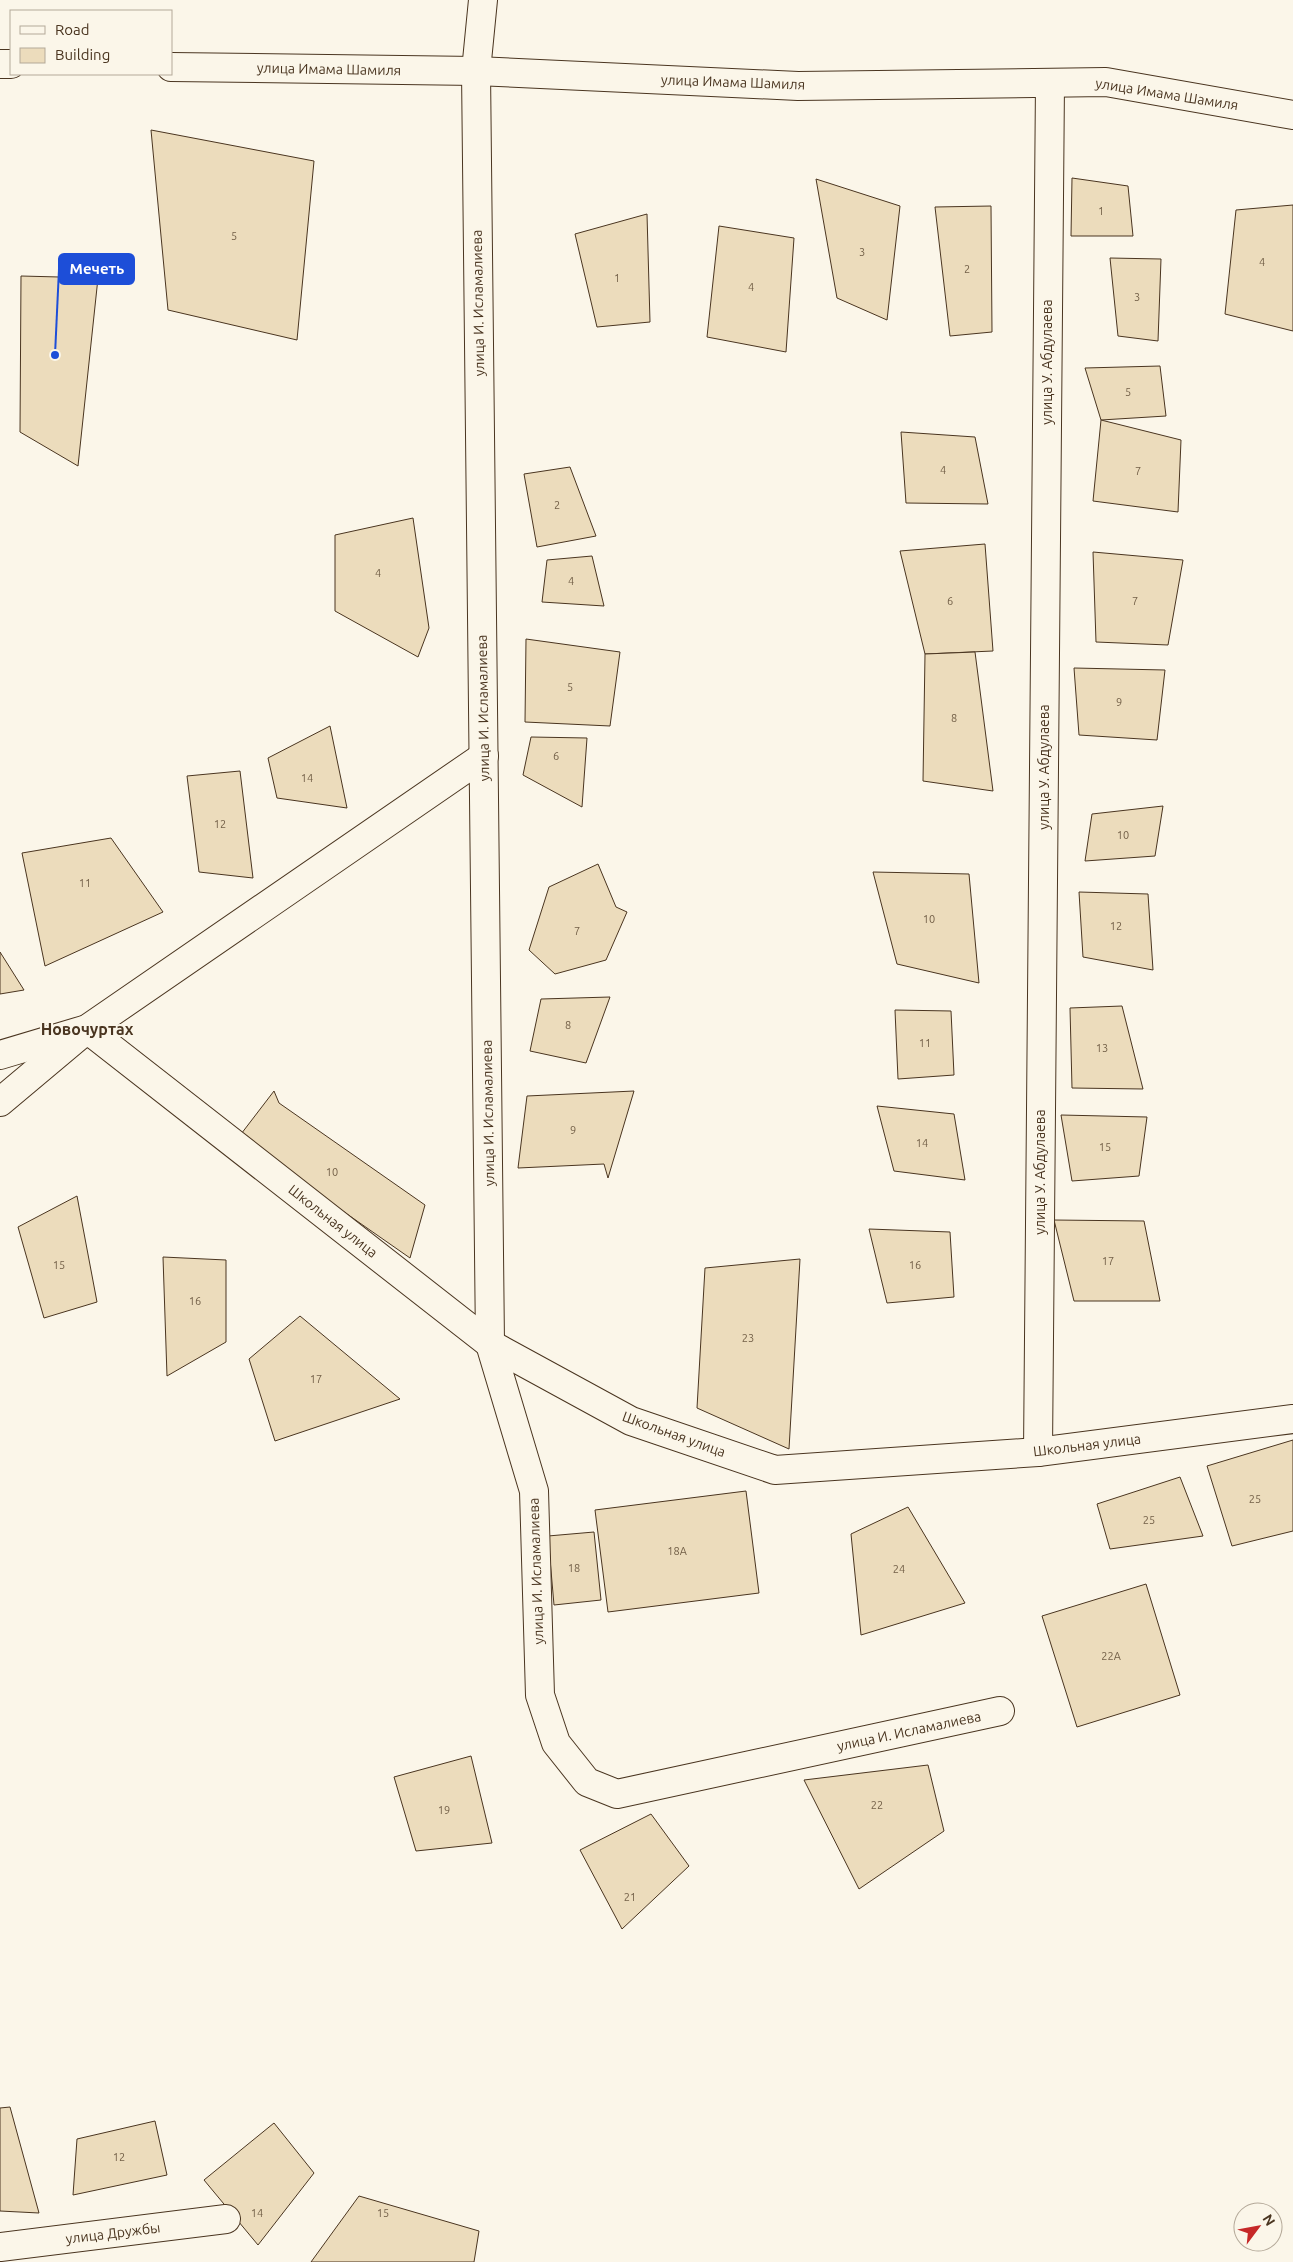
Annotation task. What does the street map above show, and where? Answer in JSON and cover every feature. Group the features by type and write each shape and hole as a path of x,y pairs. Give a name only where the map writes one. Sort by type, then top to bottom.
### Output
{"street":[{"name":"улица И. Исламалиева","path":"483,0 476,71 490,1344 534,1491 540,1695 556,1743 587,1782 617,1794 1000,1711"},
{"name":"улица Имама Шамиля","path":"172,66 476,71 798,86 1106,82 1293,115"},
{"name":"улица У. Абдулаева","path":"1038,1452 1050,83"},
{"path":"0,1102 87,1029 484,756"},
{"path":"0,1055 87,1029"},
{"name":"Школьная улица","path":"87,1029 490,1344 631,1421 774,1470 1038,1452 1293,1419"},
{"name":"улица Дружбы","path":"0,2247 226,2219"}],"building":[{"path":"151,130 314,161 297,340 168,310"},
{"path":"1072,178 1128,186 1133,236 1071,236"},
{"path":"816,179 900,206 887,320 837,298"},
{"path":"1293,205 1293,331 1225,314 1236,210"},
{"path":"991,206 992,332 950,336 935,207"},
{"path":"647,214 650,322 597,327 575,234"},
{"path":"719,226 794,238 786,352 707,337"},
{"path":"1110,258 1161,259 1158,341 1118,336"},
{"path":"21,276 98,278 78,466 20,432"},
{"path":"1160,366 1166,416 1101,420 1085,368"},
{"path":"1101,420 1181,440 1178,512 1093,501"},
{"path":"901,432 975,437 988,504 906,503"},
{"path":"570,467 596,536 537,547 524,474"},
{"path":"413,518 429,628 418,657 335,611 335,535"},
{"path":"985,544 993,651 925,654 900,551"},
{"path":"1093,552 1183,560 1168,645 1096,642"},
{"path":"592,556 604,606 542,602 547,560"},
{"path":"526,639 620,652 610,726 525,722"},
{"path":"975,652 993,791 923,781 925,654"},
{"path":"1074,668 1165,670 1157,740 1079,735"},
{"path":"330,726 347,808 277,798 268,758"},
{"path":"531,737 587,738 582,807 523,775"},
{"path":"240,771 253,878 199,872 187,776"},
{"path":"1163,806 1155,856 1085,861 1092,814"},
{"path":"111,838 163,912 45,966 22,853"},
{"path":"598,864 616,907 627,912 606,960 555,974 529,950 549,887"},
{"path":"873,872 969,874 979,983 897,964"},
{"path":"1079,892 1148,894 1153,970 1083,957"},
{"path":"0,952 24,990 0,994"},
{"path":"610,997 586,1063 530,1051 541,999"},
{"path":"1122,1006 1143,1089 1072,1088 1070,1008"},
{"path":"895,1010 951,1011 954,1075 898,1079"},
{"path":"274,1091 279,1103 425,1205 410,1258 238,1138"},
{"path":"634,1091 608,1178 604,1164 518,1168 527,1096"},
{"path":"877,1106 954,1114 965,1180 894,1171"},
{"path":"1061,1115 1147,1117 1139,1176 1072,1181"},
{"path":"77,1196 97,1302 44,1318 18,1227"},
{"path":"1054,1220 1144,1221 1160,1301 1074,1301"},
{"path":"869,1229 950,1232 954,1297 887,1303"},
{"path":"163,1257 226,1260 226,1342 167,1376"},
{"path":"800,1259 789,1449 697,1408 705,1268"},
{"path":"300,1316 400,1399 275,1441 249,1359"},
{"path":"1293,1440 1293,1531 1232,1546 1207,1466"},
{"path":"1180,1477 1203,1536 1110,1549 1097,1504"},
{"path":"746,1491 759,1593 608,1612 595,1510"},
{"path":"908,1507 965,1603 861,1635 851,1534"},
{"path":"594,1532 601,1600 554,1605 548,1536"},
{"path":"1146,1584 1180,1695 1077,1727 1042,1616"},
{"path":"471,1756 492,1843 416,1851 394,1777"},
{"path":"928,1765 944,1831 859,1889 804,1780"},
{"path":"651,1814 689,1866 622,1929 580,1850"},
{"path":"10,2107 39,2213 0,2211 0,2108"},
{"path":"155,2121 167,2175 73,2195 77,2139"},
{"path":"274,2123 314,2173 258,2245 204,2180"},
{"path":"359,2196 479,2231 474,2262 311,2262"}],"place":[{"name":"Мечеть","path":"55,355"}],"district":[{"name":"Новочуртах","path":"87,1029"}]}
